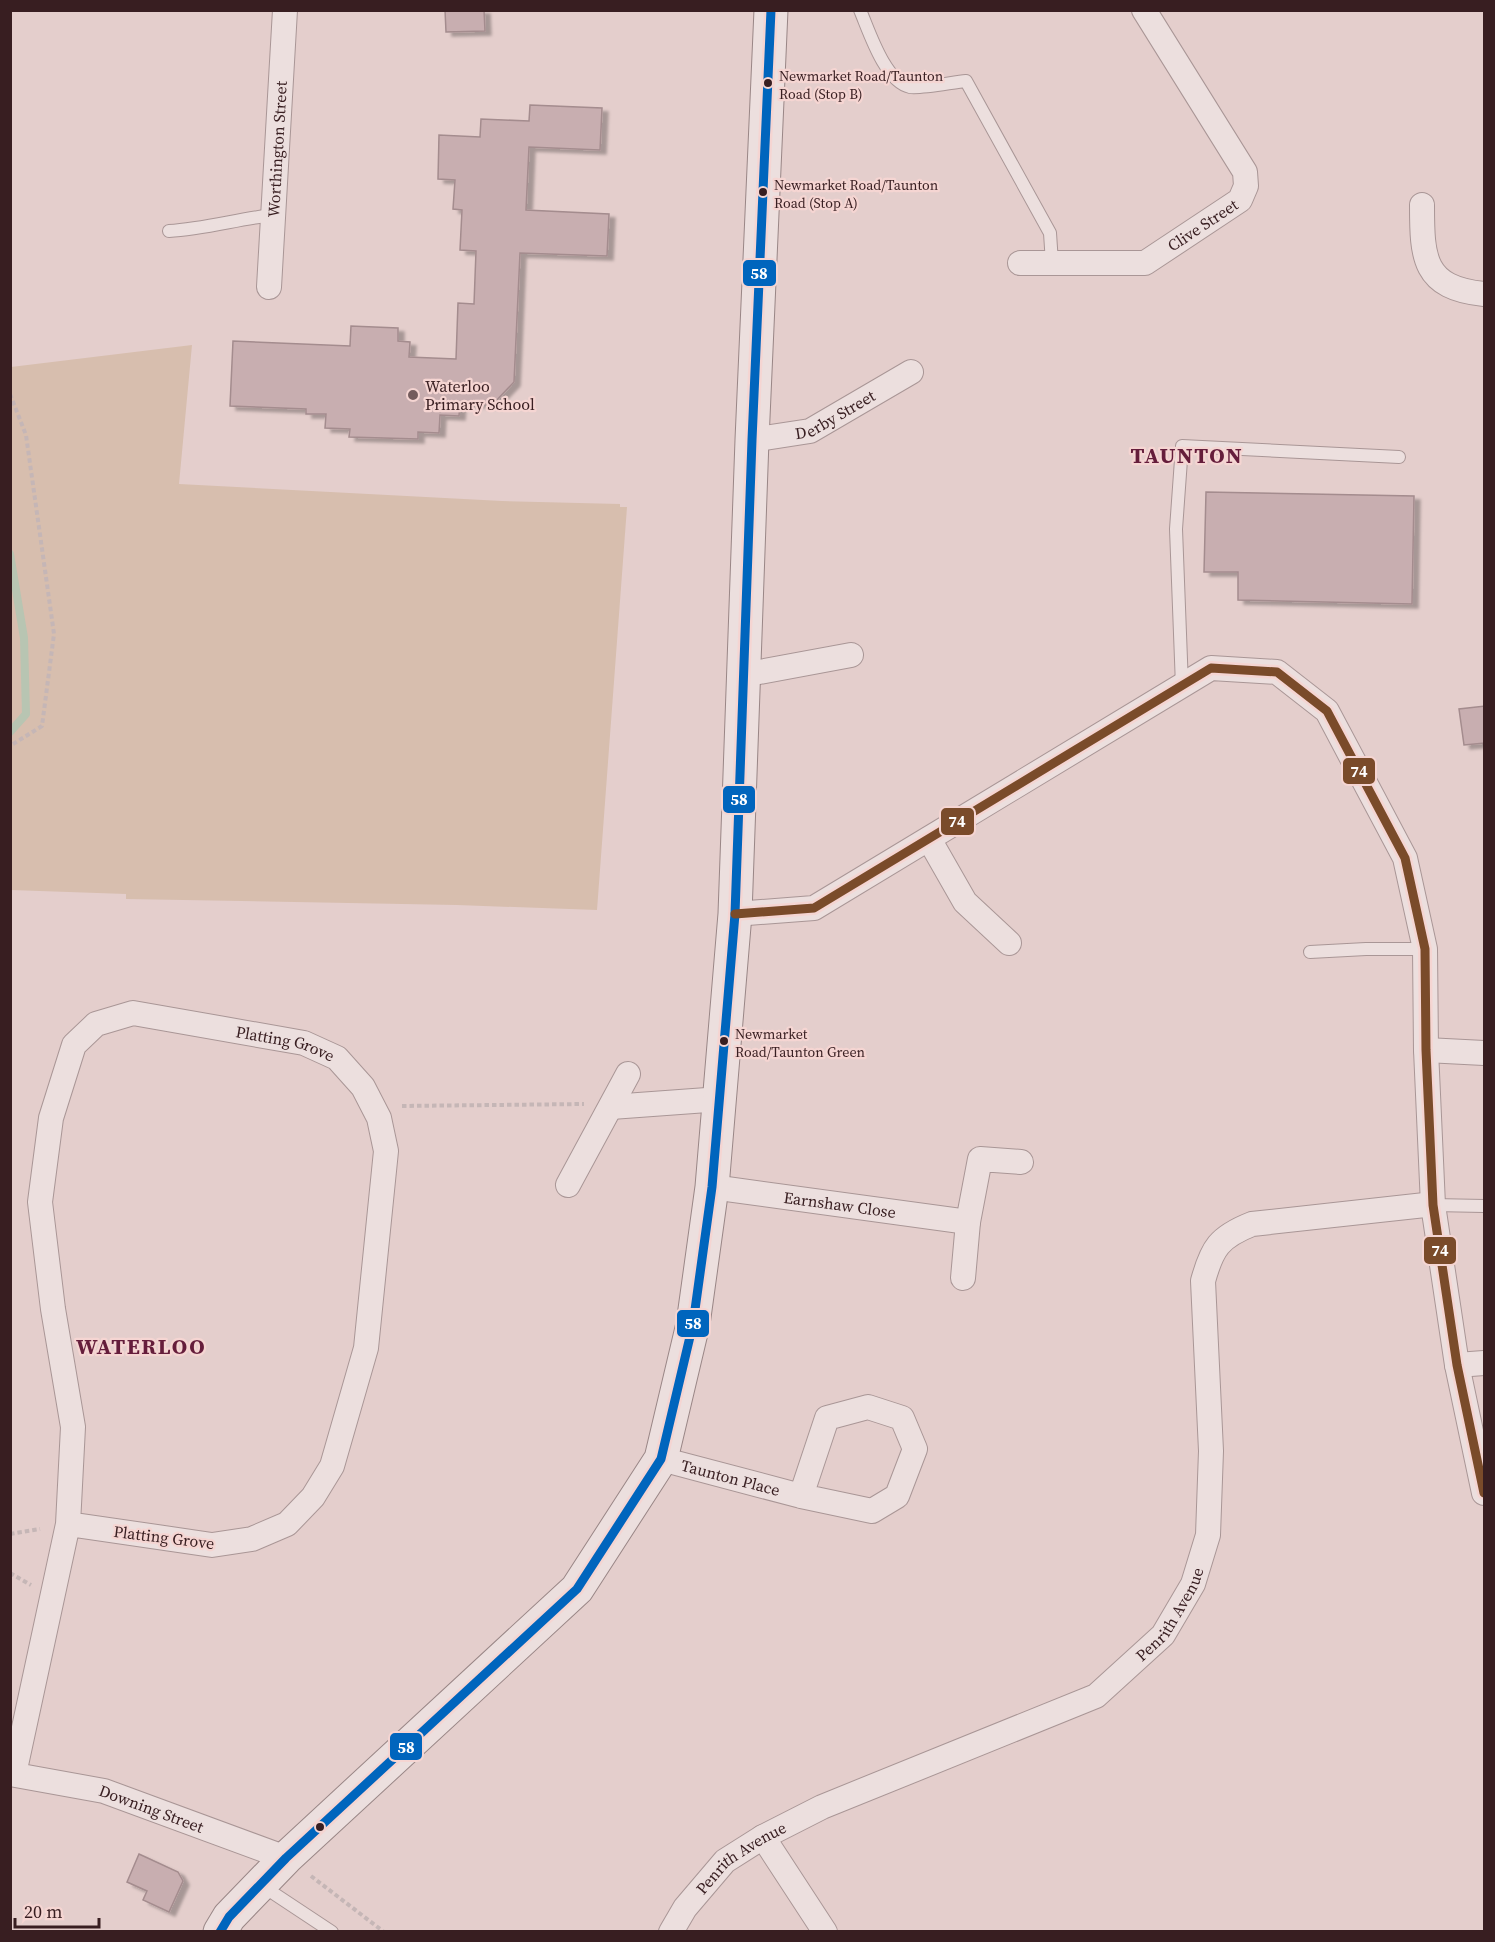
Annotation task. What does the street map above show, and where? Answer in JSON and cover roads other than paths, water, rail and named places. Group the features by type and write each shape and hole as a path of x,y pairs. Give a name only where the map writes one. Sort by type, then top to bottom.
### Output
{"street":[{"name":"Worthington Street","path":"268,287 285,10"},
{"path":"220,1932 229,1917 286,1858 577,1589 661,1459 693,1324 712,1188 721,1099 735,914 752,440 771,10"},
{"name":"Clive Street","path":"1020,263 1145,263 1240,200 1246,186 1245,171 1144,10"},
{"path":"1422,205 1422,242 1428,267 1442,282 1464,292 1485,294"},
{"name":"Derby Street","path":"752,440 810,431 911,372"},
{"path":"743,675 851,655"},
{"path":"735,914 814,908 1211,668 1277,672 1327,711 1405,858 1425,950 1426,1050 1433,1205 1457,1365 1485,1493"},
{"path":"929,839 965,902 1009,944"},
{"name":"Platting Grove","path":"12,1774 68,1524 73,1427 53,1309 40,1202 51,1119 74,1045 96,1024 133,1013 304,1043 337,1058 363,1087 379,1118 386,1151 366,1348 332,1466 313,1497 287,1524 252,1539 212,1545 68,1524"},
{"path":"1426,1050 1485,1053"},
{"path":"568,1185 628,1074"},
{"path":"611,1107 721,1099"},
{"path":"963,1278 968,1222 980,1159 1021,1162"},
{"name":"Earnshaw Close","path":"712,1188 968,1222"},
{"name":"Penrith Avenue","path":"671,1932 685,1908 725,1861 763,1837 822,1807 1096,1696 1163,1635 1193,1584 1208,1535 1211,1451 1203,1281 1210,1256 1234,1231 1251,1224 1433,1205"},
{"path":"1457,1365 1485,1364"},
{"name":"Taunton Place","path":"661,1459 801,1496 872,1511 897,1496 915,1449 902,1418 868,1407 827,1418 801,1496"},
{"name":"Downing Street","path":"12,1774 104,1791 286,1858"},
{"path":"763,1837 825,1932"}],"lane":[{"path":"860,10 885,66 896,80 910,87 966,81 1050,232 1052,263"},
{"path":"169,231 273,215"},
{"path":"1182,686 1176,529 1182,446 1399,458"},
{"path":"1310,952 1366,949 1425,950"},
{"path":"1433,1205 1485,1206"},
{"path":"260,1884 332,1932"}],"waterway":[{"path":"10,554 24,638 26,714 10,732"}],"place":[{"name":"Newmarket Road/Taunton Road (Stop B)","path":"768,83"},
{"name":"Newmarket Road/Taunton Road (Stop A)","path":"763,192"},
{"name":"Waterloo Primary School","path":"413,395"},
{"name":"Newmarket Road/Taunton Green","path":"724,1041"}],"district":[{"name":"TAUNTON","path":"1187,455"},
{"name":"WATERLOO","path":"141,1346"}]}
